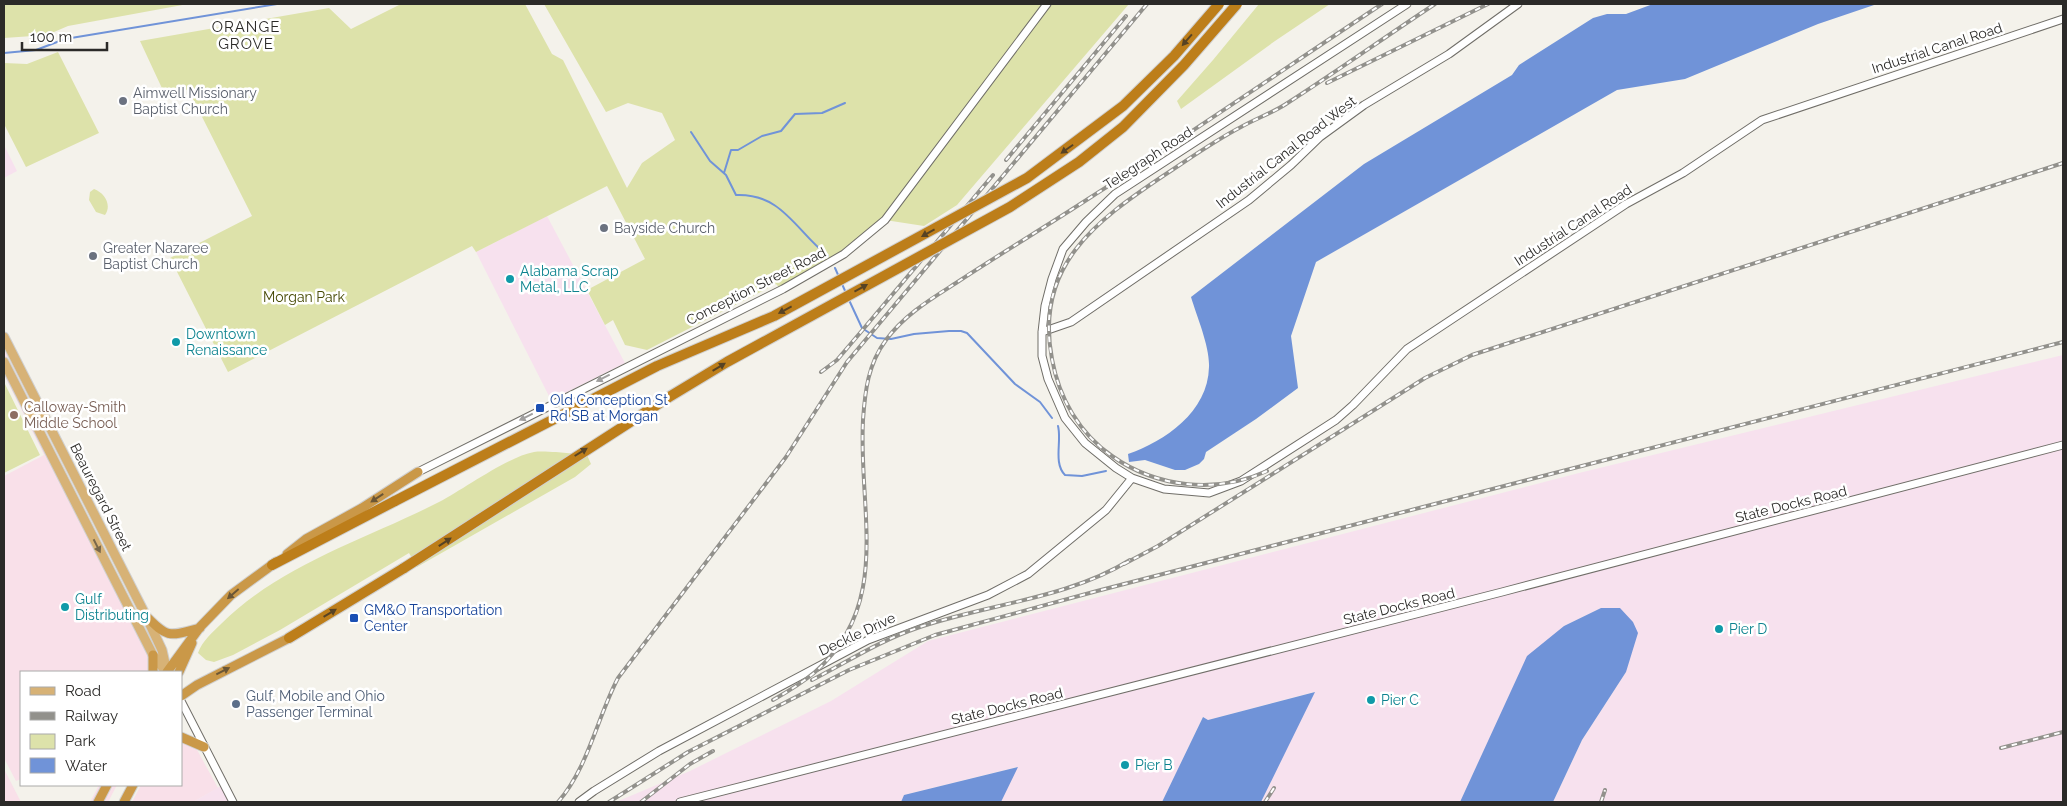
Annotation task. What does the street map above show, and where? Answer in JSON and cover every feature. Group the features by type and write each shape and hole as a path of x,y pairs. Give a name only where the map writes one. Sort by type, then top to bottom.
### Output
{"highway":[{"path":"272,565 657,366 774,316 1027,178 1123,106 1174,56 1220,4"},
{"path":"182,695 197,684 288,638 404,568 669,397 727,362 1010,207 1072,166 1123,126 1184,65 1237,4"},
{"path":"168,671 200,628 231,595 306,539 362,508 418,472"},
{"path":"146,616 160,630 171,634 200,628"},
{"path":"179,671 200,628"},
{"path":"153,656 154,671"},
{"path":"182,737 204,747"},
{"path":"98,802 106,786"},
{"path":"124,802 132,786"}],"main road":[{"name":"Beauregard Street","path":"4,337 146,616 162,650 167,671"},
{"name":"Beauregard Street","path":"4,362 153,656 166,671"},
{"path":"21,370 29,397 55,450 55,463 63,467 89,516 105,535"}],"street":[{"name":"Conception Street Road","path":"418,472 784,288 844,254 885,220 1047,4"},
{"name":"Telegraph Road","path":"1132,478 1108,463 1085,443 1066,418 1048,380 1042,356 1042,332 1045,306 1063,249 1086,222 1115,194 1407,4"},
{"name":"Industrial Canal Road West","path":"1042,332 1071,322 1249,200 1291,165 1320,137 1364,105 1449,54 1518,4"},
{"name":"Industrial Canal Road","path":"1132,478 1164,489 1209,493 1241,481 1346,412 1407,349 1626,204 1683,173 1762,120 2063,19"},
{"name":"State Docks Road","path":"680,802 2063,445"},
{"name":"Deckle Drive","path":"579,802 594,790 659,751 868,640 988,595 1028,574 1106,510 1132,478"},
{"path":"182,703 233,802"}],"shaded area":[{"path":"4,145 17,171 4,178"},
{"path":"547,216 625,363 551,400 476,252"},
{"path":"4,349 157,653 162,671 20,671 20,779 16,781 4,758 4,476 44,455 4,375"},
{"path":"2063,355 2063,802 1553,802 1582,740 1626,672 1620,608 1601,608 1564,626 1517,679 1460,802 1261,802 1314,692 1208,720 1203,717 1162,802 1001,802 1017,767 904,795 901,802 616,802 690,771 831,701 928,641 1579,473"},
{"path":"182,740 196,748 218,788 193,802 132,802 140,786 182,786"},
{"path":"4,769 21,802 4,802"},
{"path":"226,783 236,802 193,802"},
{"path":"98,786 116,786 108,802 90,802"}],"green space":[{"path":"4,4 188,4 68,26 47,35 4,38"},
{"name":"Morgan Park","path":"401,4 525,4 552,54 563,60 627,188 642,163 675,140 662,113 628,103 606,112 544,4 1129,4 957,205 924,226 885,220 844,254 781,289 776,284 647,350 625,345 613,320 605,325 587,290 645,259 607,186 476,252 472,246 228,372 170,258 252,216 188,89 167,99 140,41 329,8 351,29"},
{"path":"1259,4 1330,4 1181,109 1177,101"},
{"path":"58,52 99,133 26,167 4,124 4,63 27,64"},
{"path":"94,189 101,193 106,200 108,207 105,215 96,212 89,200 90,192"},
{"name":"Calloway-Smith Middle School","path":"4,382 40,455 4,473"},
{"path":"534,452 587,455 591,464 575,477 417,567 409,553 280,630 233,655 214,662 206,660 198,653 208,637 245,603 297,569 439,502 511,460"}],"water":[{"path":"1653,4 1877,4 1818,24 1685,79 1617,90 1316,262 1291,336 1298,388 1206,452 1204,459 1199,464 1185,470 1175,470 1145,460 1129,462 1128,454 1170,433 1193,411 1207,383 1209,359 1203,332 1191,297 1364,164 1512,75 1519,65 1593,18 1607,14 1626,14"},
{"path":"1601,608 1620,608 1633,622 1638,633 1626,672 1582,740 1553,802 1460,802 1527,656 1564,626"},
{"path":"1315,692 1261,802 1162,802 1203,717 1208,720"},
{"path":"1018,767 1001,802 901,802 904,795"}],"waterway":[{"path":"4,53 36,50 65,39 277,4"},
{"path":"724,173 731,150 738,150 762,136 781,131 795,114 822,113 845,103"},
{"path":"691,132 710,161 726,175 736,195 752,196 765,200 777,207 828,256"},
{"path":"835,268 839,277"},
{"path":"842,284 846,293"},
{"path":"849,300 862,328 877,338 891,339 914,334 949,331 967,333 1015,384 1040,402 1052,418"},
{"path":"1058,426 1059,464 1065,475 1082,476 1106,471"}],"railway":[{"path":"558,802 568,789 585,758 618,678 786,457 847,362 1147,4"},
{"path":"773,700 800,684 815,672 839,645 855,617 863,586 866,554 863,454 865,399 871,368 880,349 893,331 909,315 937,295 1162,151 1382,4"},
{"path":"1267,471 1228,483 1188,484 1148,475 1130,467 1100,447 1072,413 1065,401 1055,373 1049,326 1052,298 1062,272 1076,250 1094,229 1115,210 1231,132 1286,104 1435,4"},
{"path":"1327,83 1488,4"},
{"path":"1006,160 1126,16"},
{"path":"1124,564 1158,546 1425,378 1472,355 2063,163"},
{"path":"821,372 837,360 993,175"},
{"path":"609,802 688,752 849,670 935,635 1097,591 2063,342"},
{"path":"812,680 876,645 903,633 944,620 1026,600 1080,584 1130,560"},
{"path":"2001,748 2063,732"},
{"path":"641,802 690,764 713,751"},
{"path":"1265,802 1274,788"},
{"path":"1601,802 1605,790"}],"place":[{"name":"Aimwell Missionary Baptist Church","path":"123,101"},
{"name":"Bayside Church","path":"604,228"},
{"name":"Greater Nazaree Baptist Church","path":"93,256"},
{"name":"Alabama Scrap Metal, LLC","path":"510,279"},
{"name":"Downtown Renaissance","path":"176,342"},
{"name":"Old Conception St Rd SB at Morgan","path":"540,408"},
{"name":"Calloway-Smith Middle School","path":"14,415"},
{"name":"Gulf Distributing","path":"65,607"},
{"name":"GM&O Transportation Center","path":"354,618"},
{"name":"Pier D","path":"1719,629"},
{"name":"Pier C","path":"1371,700"},
{"name":"Gulf, Mobile and Ohio Passenger Terminal","path":"236,704"},
{"name":"Pier B","path":"1125,765"}],"district":[{"name":"ORANGE GROVE","path":"246,36"}]}
